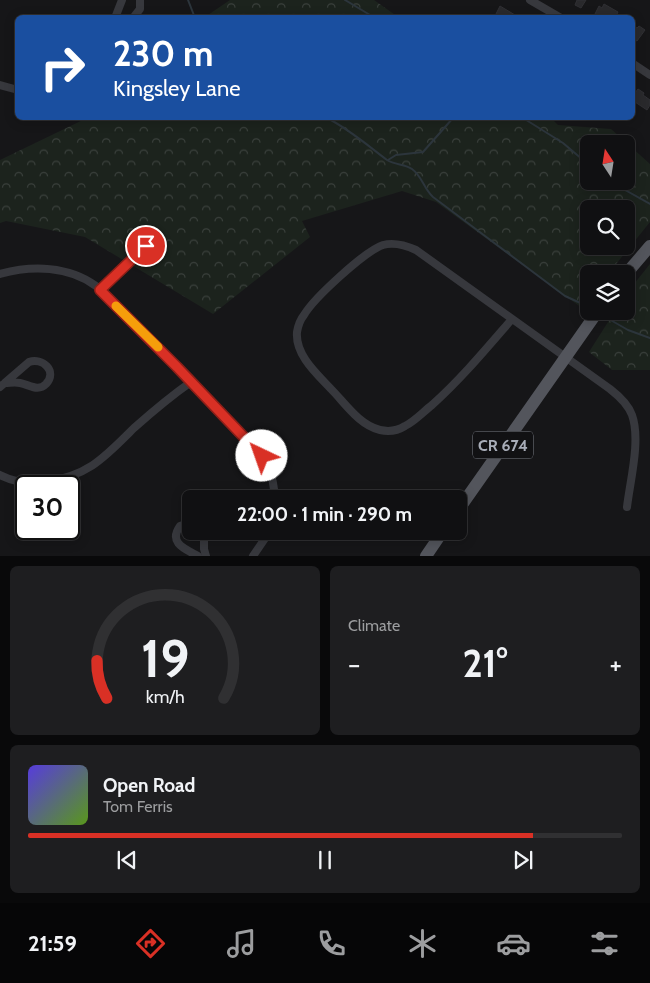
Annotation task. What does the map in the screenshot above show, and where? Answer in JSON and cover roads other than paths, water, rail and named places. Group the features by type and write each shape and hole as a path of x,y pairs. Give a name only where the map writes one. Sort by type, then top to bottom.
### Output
{"main road":[{"path":"634,265 650,246"},
{"name":"CR 674","path":"467,498 592,320"},
{"path":"426,556 437,540"}],"street":[{"path":"116,15 122,0"},
{"path":"135,15 140,9 140,0"},
{"path":"530,0 556,15"},
{"path":"635,65 650,76"},
{"path":"0,86 15,89"},
{"path":"512,319 472,366 431,406 405,427 388,431 370,427 356,415 302,355 297,339 297,331 302,316 313,303 364,256 380,246 389,244 407,246 424,256 617,394 628,407 634,424 635,440 627,507"},
{"path":"100,290 146,246"},
{"path":"0,274 30,269 60,270 79,276 100,290 262,456 272,476 274,490"},
{"path":"33,360 46,364 50,373 48,382 41,387 32,388 18,382 2,385 33,360"},
{"path":"0,475 34,483 58,480 78,474 99,461 134,428 191,382"},
{"path":"182,524 178,529 176,539 181,547 198,556"},
{"path":"204,540 206,556"},
{"path":"253,556 264,540"}],"waterway":[{"path":"188,0 194,15"},
{"path":"345,0 370,15"},
{"path":"331,120 387,160 412,169 433,197 565,296 580,303"},
{"path":"388,160 396,155 423,152 451,120"},
{"path":"526,120 563,143 580,157"},
{"path":"625,190 650,204"},
{"path":"610,320 628,330 650,338"}]}
